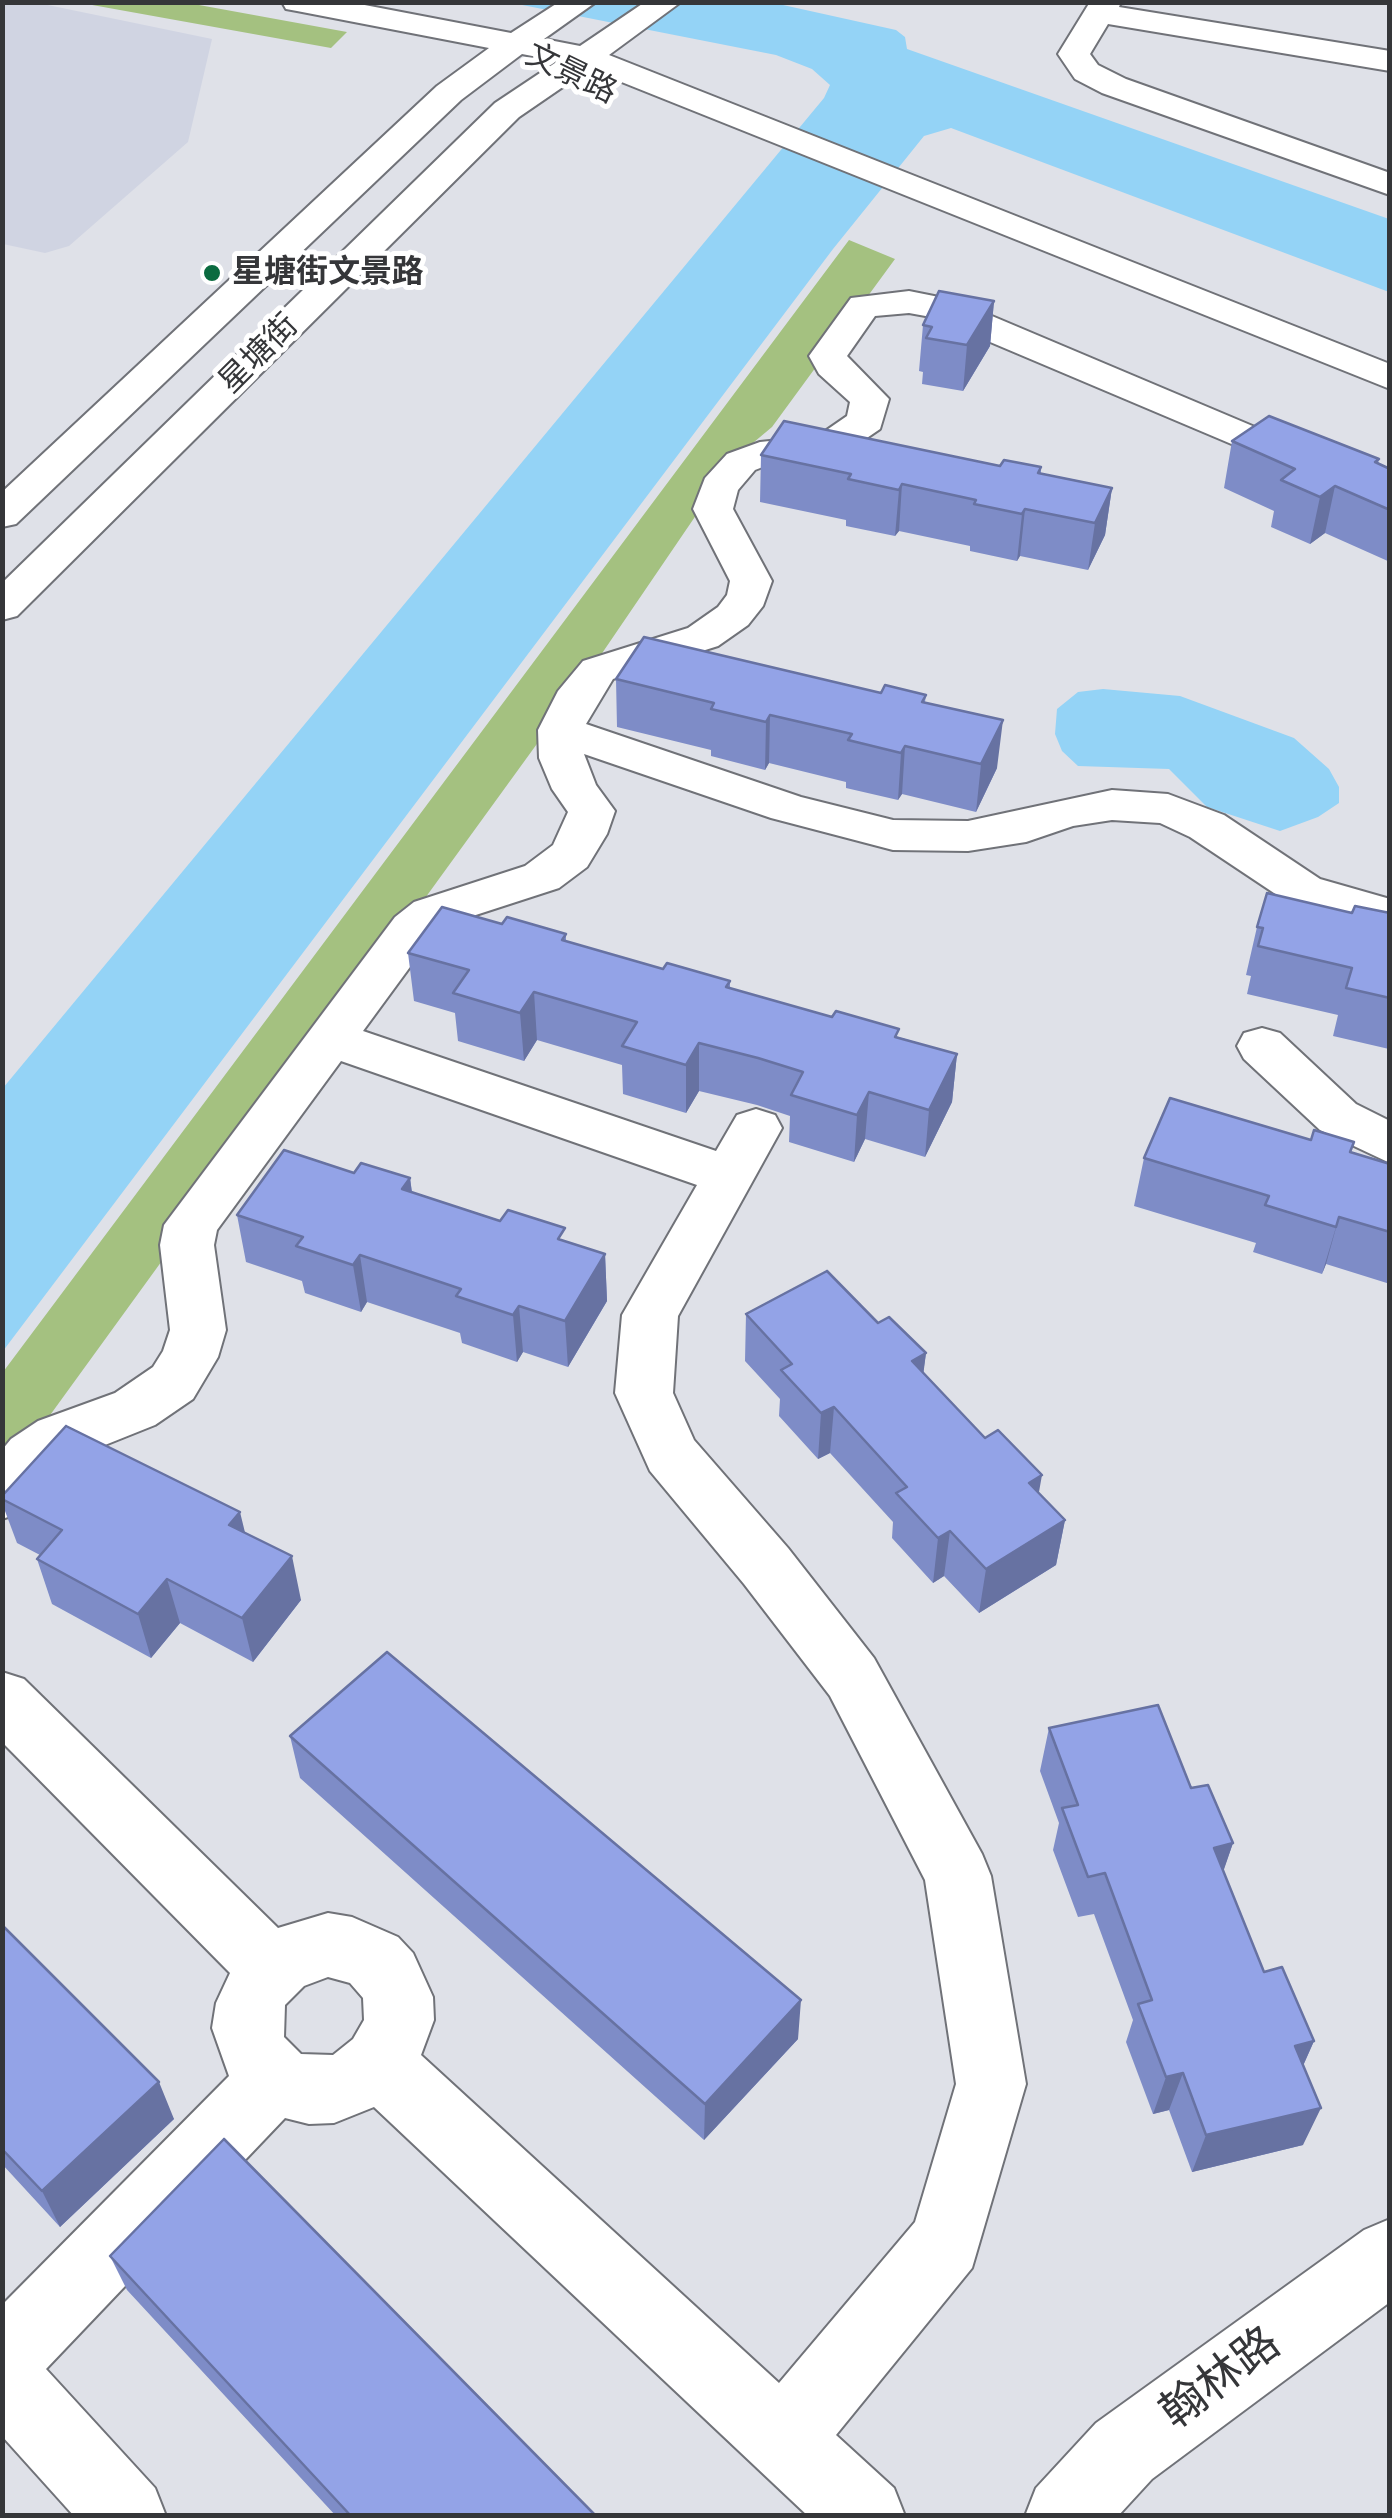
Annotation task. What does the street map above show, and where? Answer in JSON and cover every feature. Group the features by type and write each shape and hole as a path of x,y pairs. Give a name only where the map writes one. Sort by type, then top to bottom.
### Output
{"main road":[{"name":"文景路","path":"297,2 513,46 572,65 913,201 1390,378"},
{"name":"星塘街","path":"2,515 449,93 580,2"},
{"name":"星塘街","path":"2,607 506,110 666,2"},
{"path":"1388,182 1114,86 1086,72 1074,54 1103,8 1390,62"},
{"name":"文景路","path":"913,201 1390,410"},
{"path":"2,1495 32,1456 59,1438 135,1409 173,1382 190,1357 198,1330 187,1245 191,1225 412,929 431,913 542,877 570,856 592,811 575,790 562,758 560,730 574,701 598,670 703,637 733,616 748,597 751,581 713,509 719,487 741,462 760,454 828,447 866,421 870,399 832,366 828,356 864,306 909,302 941,308 1390,499"},
{"path":"560,730 786,808 894,835 968,836 1026,827 1064,812 1112,805 1168,809 1207,826 1304,890 1390,915"},
{"path":"330,1038 743,1152 650,1315 644,1393 671,1454 766,1566 852,1678 958,1876 991,2084 946,2242 782,2438"},
{"path":"1262,1046 1338,1117 1390,1144"},
{"path":"2,1699 273,1970"},
{"path":"328,1945 352,1949 374,1960 394,1987 399,2020 392,2043 378,2063 358,2079 334,2088 309,2090 285,2084 266,2071 253,2051 247,2028 251,2003 262,1980 303,1950 328,1945"},
{"path":"378,2063 866,2516"},
{"path":"2,2360 276,2077"},
{"name":"翰林路","path":"1064,2516 1124,2451 1390,2256"},
{"path":"2,2378 127,2516"}],"shaded area":[{"path":"3,2 38,3 212,39 188,142 69,246 45,253 3,244"}],"green space":[{"path":"81,3 188,3 347,32 331,48"},
{"path":"849,240 895,259 772,427 735,458 592,668 3,1480 3,1372"}],"water":[{"path":"512,3 774,3 896,30 905,37 907,49 1389,219 1389,292 951,128 924,136 833,249 3,1351 3,1088 824,98 830,85 812,69 776,55"},
{"path":"1103,689 1180,696 1294,738 1329,769 1339,787 1339,803 1318,817 1280,831 1207,807 1169,769 1078,766 1062,751 1055,734 1057,709 1078,692"}],"building":[{"path":"939,291 994,301 967,345 926,338 932,327 923,325"},
{"path":"1269,416 1379,459 1375,462 1390,469 1390,510 1335,486 1320,497 1281,480 1295,469 1232,441"},
{"path":"784,421 1000,466 1004,460 1041,467 1038,473 1112,488 1095,523 1025,509 1022,514 902,484 899,490 848,479 851,474 761,455"},
{"path":"644,637 881,693 885,685 926,695 922,702 1003,720 981,764 905,746 901,753 848,740 852,734 770,715 766,722 711,709 714,703 616,679"},
{"path":"1267,893 1352,913 1355,906 1390,913 1390,998 1346,988 1352,968 1258,946 1263,928 1257,927"},
{"path":"442,907 502,924 507,917 566,934 562,940 663,969 667,963 730,981 726,987 832,1017 836,1011 899,1029 895,1037 957,1054 929,1110 869,1092 857,1115 791,1095 803,1072 758,1058 699,1043 686,1065 622,1046 637,1022 534,992 520,1013 453,993 469,970 408,953"},
{"path":"1170,1098 1311,1140 1314,1130 1354,1142 1350,1152 1390,1164 1390,1232 1339,1217 1336,1227 1265,1205 1269,1196 1144,1158"},
{"path":"284,1150 354,1173 361,1163 410,1178 402,1189 500,1221 508,1210 565,1228 558,1239 605,1254 565,1321 519,1306 513,1315 456,1296 461,1289 360,1255 353,1265 296,1246 303,1237 237,1215"},
{"path":"827,1271 878,1323 889,1317 926,1353 912,1361 985,1438 998,1430 1042,1475 1029,1483 1065,1520 986,1569 950,1531 938,1538 896,1493 907,1487 834,1407 821,1413 781,1370 792,1364 746,1314"},
{"path":"66,1426 240,1512 229,1525 292,1556 242,1618 167,1579 138,1614 37,1559 62,1530 2,1496"},
{"path":"387,1652 801,2000 705,2104 290,1736"},
{"path":"1158,1705 1191,1788 1208,1785 1233,1843 1214,1848 1264,1972 1282,1967 1314,2041 1295,2046 1321,2108 1206,2135 1183,2073 1166,2077 1138,2004 1152,2000 1105,1873 1088,1877 1062,1808 1078,1805 1049,1728"},
{"path":"2,1925 159,2082 42,2191 2,2149"},
{"path":"224,2139 596,2516 351,2516 110,2256"}],"place":[{"name":"星塘街文景路","path":"212,273"}]}
